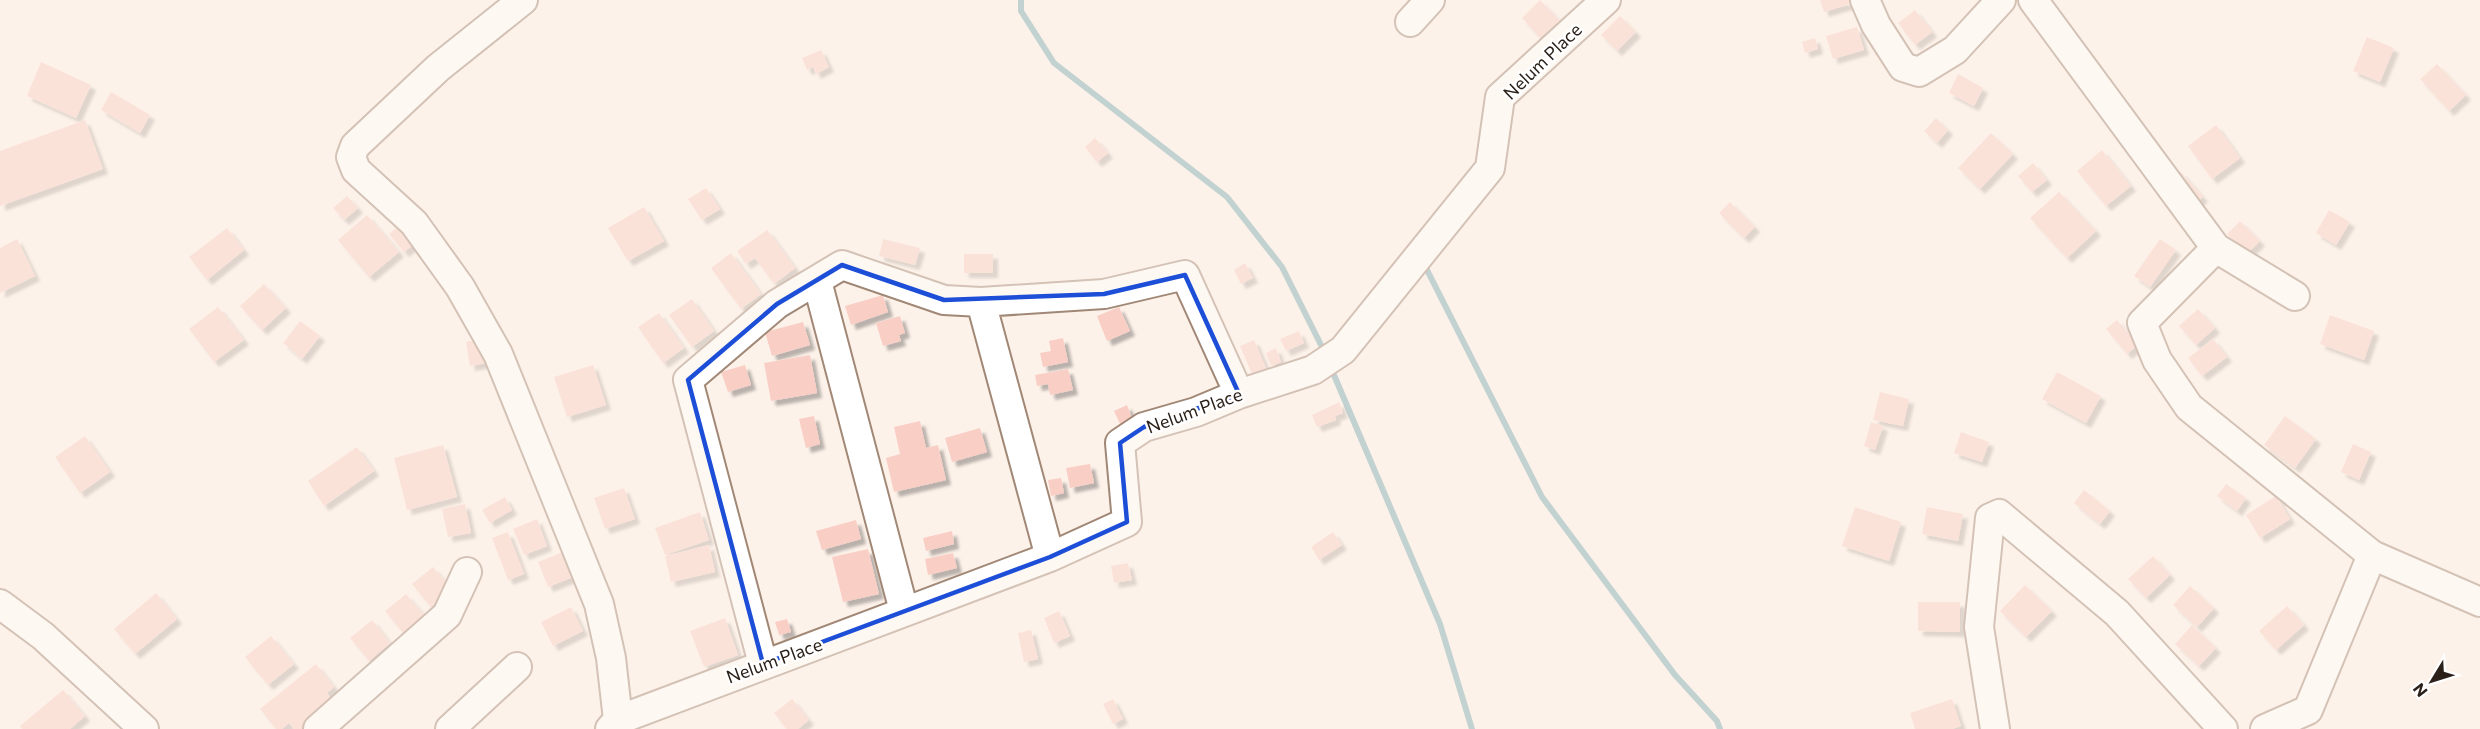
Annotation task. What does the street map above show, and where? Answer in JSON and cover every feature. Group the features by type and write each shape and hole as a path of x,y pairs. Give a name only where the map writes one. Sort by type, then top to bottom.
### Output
{"street":[{"path":"523,0 438,68 355,146 351,157 356,170 414,223 460,287 498,354 599,604 611,658 614,725"},
{"path":"1410,22 1430,0"},
{"name":"Nelum Place","path":"614,725 763,664 1050,557 1127,522 1120,443 1144,427 1196,412 1239,394 1313,370 1343,350 1490,168 1500,97 1606,0"},
{"path":"1865,0 1876,25 1903,67 1919,72 1955,50 2001,0"},
{"path":"2033,0 2216,248 2295,296"},
{"path":"2216,248 2142,323 2157,360 2189,407 2372,555 2480,602"},
{"path":"763,664 688,380 777,304 842,265 944,300 981,302 1104,294 1185,275 1239,394"},
{"path":"817,280 904,611"},
{"path":"981,302 1050,557"},
{"path":"1995,729 1979,627 1990,518 1999,514 2117,614 2223,729"},
{"path":"2265,729 2308,710 2372,555"},
{"path":"318,729 447,615 467,572"},
{"path":"0,604 43,636 144,729"},
{"path":"450,729 517,667"}],"highlighted area":[{"path":"842,265 944,300 1104,294 1185,275 1239,394 1144,427 1120,443 1127,522 1050,557 763,664 688,380 777,304"}],"building":[{"path":"1540,0 1566,27 1554,38 1548,31 1540,38 1522,18"},
{"path":"1820,0 1849,0 1850,4 1824,12"},
{"path":"1915,10 1932,32 1915,45 1898,23"},
{"path":"1620,16 1636,32 1617,51 1601,35"},
{"path":"1857,27 1864,50 1833,59 1826,36"},
{"path":"2367,37 2394,48 2380,82 2353,71"},
{"path":"1815,38 1818,49 1805,53 1802,42"},
{"path":"821,50 829,67 816,74 813,67 807,70 802,58"},
{"path":"41,62 91,85 76,118 27,96"},
{"path":"2437,64 2466,95 2449,111 2420,79"},
{"path":"1958,74 1983,88 1974,106 1949,93"},
{"path":"111,92 150,115 140,133 101,110"},
{"path":"1936,118 1948,130 1937,143 1924,131"},
{"path":"85,120 103,169 0,206 0,151"},
{"path":"2216,125 2240,158 2212,179 2188,146"},
{"path":"1991,133 2013,154 1980,189 1958,168"},
{"path":"1095,138 1108,153 1097,162 1085,147"},
{"path":"2102,150 2131,186 2106,206 2077,171"},
{"path":"2033,163 2047,180 2032,192 2018,176"},
{"path":"2180,171 2203,197 2192,206 2170,180"},
{"path":"706,188 720,209 702,220 688,199"},
{"path":"2059,192 2096,231 2067,258 2030,218"},
{"path":"347,196 358,208 344,220 333,208"},
{"path":"1730,202 1755,227 1744,238 1719,213"},
{"path":"644,207 664,241 628,261 608,228"},
{"path":"2329,210 2350,222 2336,245 2316,233"},
{"path":"367,215 399,252 369,277 338,240"},
{"path":"2240,221 2260,241 2247,254 2227,234"},
{"path":"401,224 416,243 404,252 389,234"},
{"path":"227,228 244,250 207,280 189,257"},
{"path":"767,230 795,268 774,284 755,258 746,264 737,251"},
{"path":"17,239 35,276 0,293 0,248"},
{"path":"883,239 920,248 915,265 879,256"},
{"path":"2160,239 2176,250 2150,287 2134,276"},
{"path":"731,253 761,294 741,309 711,268"},
{"path":"964,254 993,254 993,273 964,273"},
{"path":"1245,263 1253,278 1241,284 1234,270"},
{"path":"264,284 286,308 262,330 240,306"},
{"path":"883,295 888,312 851,325 845,306"},
{"path":"692,299 714,331 692,347 669,315"},
{"path":"218,307 244,340 214,362 189,329"},
{"path":"1119,307 1130,331 1107,341 1097,316"},
{"path":"2198,309 2215,328 2196,345 2179,326"},
{"path":"659,313 684,348 663,363 638,327"},
{"path":"2330,315 2374,331 2364,360 2320,344"},
{"path":"900,316 905,333 899,335 901,341 883,346 876,323"},
{"path":"2117,320 2138,345 2127,354 2106,329"},
{"path":"300,321 320,336 302,359 283,343"},
{"path":"803,322 810,345 772,356 765,332"},
{"path":"1299,331 1304,343 1286,351 1280,339"},
{"path":"487,338 492,362 470,366 466,342"},
{"path":"1063,338 1068,362 1043,367 1040,353 1051,351 1049,341"},
{"path":"2213,339 2227,357 2202,376 2188,358"},
{"path":"1254,340 1268,373 1254,379 1240,346"},
{"path":"1276,348 1281,362 1271,366 1266,353"},
{"path":"810,355 817,393 771,401 764,363"},
{"path":"593,365 606,405 567,417 554,377"},
{"path":"745,365 751,385 728,392 721,372"},
{"path":"1068,369 1073,390 1050,395 1048,384 1037,386 1035,375"},
{"path":"2057,372 2101,396 2086,423 2042,399"},
{"path":"1880,392 1909,399 1903,426 1873,420"},
{"path":"1339,402 1343,413 1335,416 1336,420 1317,427 1312,415"},
{"path":"1127,405 1133,421 1121,426 1114,411"},
{"path":"814,416 820,444 806,448 799,419"},
{"path":"2285,416 2316,439 2295,468 2264,445"},
{"path":"920,421 926,448 938,445 946,480 894,492 886,458 900,454 894,427"},
{"path":"1871,422 1883,426 1875,450 1864,446"},
{"path":"980,428 987,452 952,462 945,438"},
{"path":"1961,432 1989,442 1982,462 1954,453"},
{"path":"85,436 110,472 80,493 55,457"},
{"path":"2353,444 2371,452 2359,480 2341,472"},
{"path":"443,445 457,497 407,510 394,458"},
{"path":"357,447 374,471 324,506 308,481"},
{"path":"1090,464 1094,483 1070,488 1066,468"},
{"path":"1061,478 1064,493 1051,496 1048,480"},
{"path":"2226,484 2246,498 2237,511 2217,496"},
{"path":"624,488 635,519 605,529 594,498"},
{"path":"2084,490 2110,511 2100,524 2074,503"},
{"path":"2276,496 2290,519 2260,538 2246,515"},
{"path":"505,497 512,510 490,523 482,510"},
{"path":"465,504 471,533 448,537 442,509"},
{"path":"1855,507 1901,522 1889,561 1842,546"},
{"path":"1927,507 1963,514 1958,541 1922,534"},
{"path":"700,512 709,540 665,555 655,528"},
{"path":"537,519 547,546 524,555 513,529"},
{"path":"856,520 861,539 822,550 816,531"},
{"path":"952,531 954,544 926,551 923,538"},
{"path":"508,532 524,574 508,580 492,538"},
{"path":"1333,532 1342,545 1319,560 1311,547"},
{"path":"709,545 715,572 671,582 665,556"},
{"path":"868,549 879,594 843,602 832,557"},
{"path":"563,552 573,577 548,587 538,562"},
{"path":"953,553 957,568 928,575 925,559"},
{"path":"2153,556 2170,575 2146,598 2128,579"},
{"path":"1128,563 1132,580 1114,583 1111,566"},
{"path":"433,567 452,589 431,607 412,584"},
{"path":"2025,585 2052,611 2026,637 2000,611"},
{"path":"2190,586 2214,608 2197,627 2173,605"},
{"path":"156,593 177,619 135,654 114,629"},
{"path":"406,594 425,616 404,634 385,611"},
{"path":"1918,602 1960,602 1960,632 1918,631"},
{"path":"2287,606 2304,625 2276,650 2259,631"},
{"path":"571,607 583,631 553,646 541,622"},
{"path":"1059,611 1070,636 1054,643 1044,618"},
{"path":"725,618 738,655 704,667 690,631"},
{"path":"787,619 791,632 779,635 775,622"},
{"path":"372,620 390,643 369,661 350,638"},
{"path":"2192,625 2216,648 2199,666 2175,644"},
{"path":"1031,630 1038,659 1024,662 1018,633"},
{"path":"271,636 294,664 268,685 245,657"},
{"path":"316,664 334,687 327,693 336,705 307,729 294,729 289,723 282,729 276,729 260,709"},
{"path":"63,690 85,716 70,729 22,729 20,726"},
{"path":"792,699 809,720 798,729 787,729 774,713"},
{"path":"1113,699 1123,719 1113,724 1103,704"},
{"path":"1952,699 1961,726 1952,729 1915,729 1910,713"}],"waterway":[{"path":"1021,0 1021,11 1054,63 1227,197 1282,267 1325,353"},
{"path":"1424,264 1542,497 1675,675 1717,721 1720,729"},
{"path":"1331,368 1440,624 1472,729"}]}
